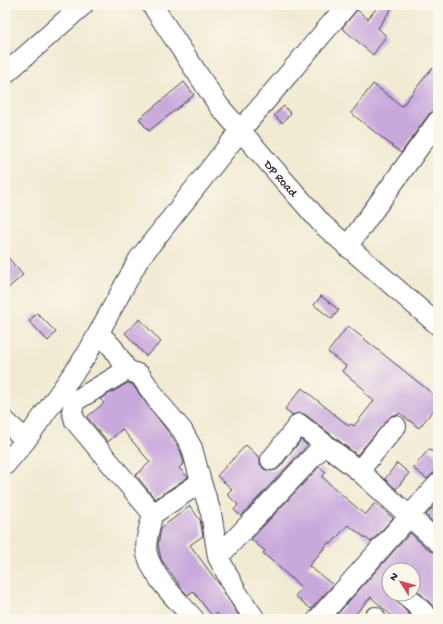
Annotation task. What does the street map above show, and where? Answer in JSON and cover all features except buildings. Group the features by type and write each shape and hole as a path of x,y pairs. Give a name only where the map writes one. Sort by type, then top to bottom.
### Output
{"street":[{"path":"5,74 83,5"},
{"name":"DP Road","path":"152,5 219,106 322,224 438,325"},
{"path":"5,465 26,440 100,334 139,259 240,131 348,5"},
{"path":"342,243 438,121"},
{"path":"100,334 113,348 127,370 140,375 160,404 182,430 192,448 210,513 218,557 237,593 255,619"},
{"path":"127,370 76,401 72,411 75,421 116,468 153,514"},
{"path":"5,421 26,440"},
{"path":"272,460 299,424 359,471 438,542"},
{"path":"359,471 396,426"},
{"path":"218,557 325,444"},
{"path":"194,619 161,581 146,553 148,531 153,514 201,482"},
{"path":"318,619 438,484"},
{"path":"413,602 430,619"}]}
